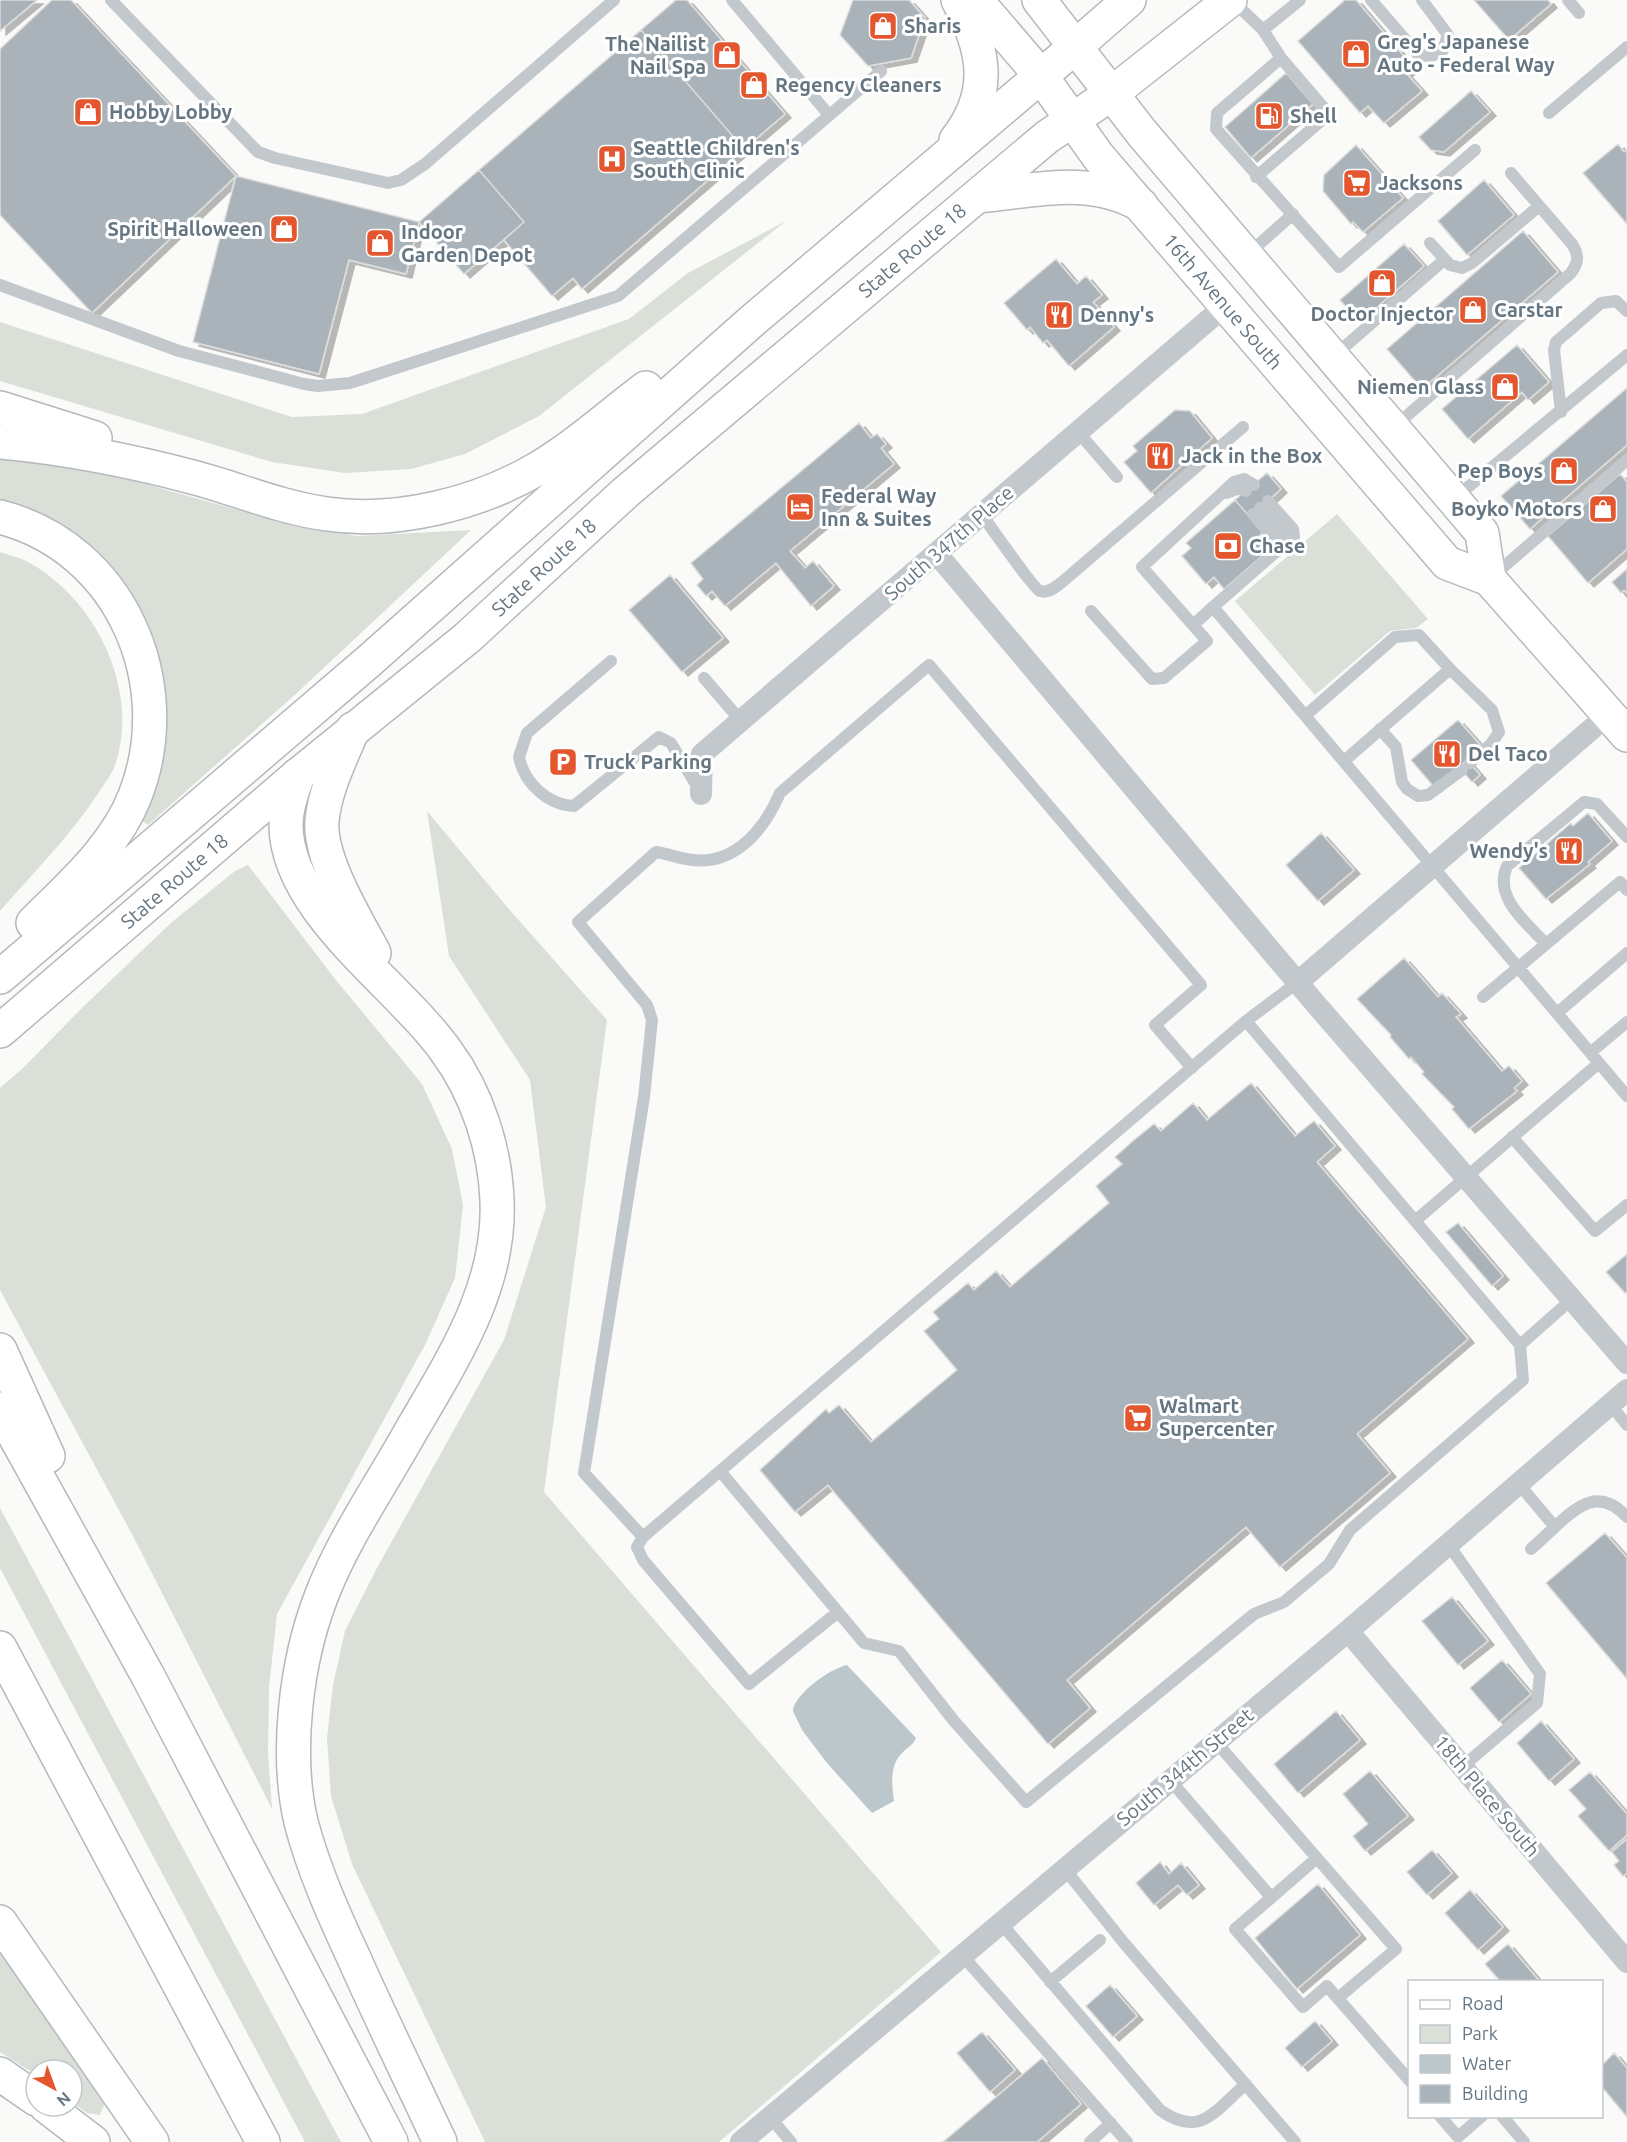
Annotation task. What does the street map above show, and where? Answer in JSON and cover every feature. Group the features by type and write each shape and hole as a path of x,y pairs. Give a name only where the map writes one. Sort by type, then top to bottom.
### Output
{"main road":[{"path":"934,168 966,127 976,106 981,84 980,52 958,0"},
{"name":"16th Avenue South","path":"976,0 1058,62 1092,107 1098,156 1447,563 1489,579 1618,725"},
{"name":"16th Avenue South","path":"1039,0 1058,62 1092,107 1246,255 1454,499 1482,533 1489,579"},
{"name":"State Route 18","path":"0,977 369,661 752,321 1129,0"},
{"name":"State Route 18","path":"0,1031 297,775 467,638 626,492 1047,137 1092,107 1231,0"},
{"path":"978,196 1088,187 1109,190 1141,205"},
{"path":"0,442 54,447 195,478 282,504 327,514 364,516 395,514 482,494 536,470 565,451 646,388 752,321"},
{"path":"0,408 79,432 195,478"},
{"path":"0,517 39,532 69,551 93,573 121,609 139,643 149,687 150,721 145,761 135,796 121,824 82,874 0,958"},
{"path":"352,729 335,772 322,822 327,853 340,888 396,995"},
{"path":"297,775 289,799 286,828 295,871 329,921 446,1050 478,1110 495,1170 496,1238 486,1284 467,1331 335,1566 320,1598 305,1654 295,1712 295,1769 301,1820 335,1917 440,2142"},
{"path":"0,1350 148,1676"},
{"path":"0,1409 148,1676 392,2142"},
{"path":"0,1647 262,2142"},
{"path":"0,1922 152,2142"},
{"path":"0,2074 24,2090"},
{"path":"62,2118 93,2142"}],"street":[{"name":"South 347th Place","path":"701,794 702,754 1226,305"},
{"path":"937,554 1298,982 1468,1176 1627,1363"},
{"path":"1298,982 1433,866 1618,725"},
{"name":"South 344th Street","path":"741,2142 1348,1631 1627,1390"},
{"name":"18th Place South","path":"1348,1631 1627,1962"}],"lane":[{"path":"111,0 258,152 275,158 388,183 401,180 426,164 614,0"},
{"path":"732,0 830,115"},
{"path":"1231,0 1263,30 1281,58 1329,114 1256,177"},
{"path":"1263,30 1300,0"},
{"path":"1371,0 1416,53 1430,57 1443,50 1448,35 1422,0"},
{"path":"1568,0 1579,13"},
{"path":"1549,113 1625,54"},
{"path":"1281,58 1217,113 1216,129 1256,177 1293,214 1339,267 1475,150"},
{"path":"0,285 179,351 304,384 350,383 618,296 880,71"},
{"path":"1393,427 1575,267 1578,259 1576,250 1511,173"},
{"path":"1430,243 1444,260 1456,268 1468,266 1539,206"},
{"path":"1246,255 1293,214"},
{"path":"1333,357 1444,260"},
{"path":"1561,412 1554,350 1556,342 1601,303 1616,301 1627,311"},
{"path":"1454,499 1627,355"},
{"path":"982,515 1018,562 1034,588 1043,592 1052,589 1243,427"},
{"path":"1078,432 1117,477"},
{"path":"1489,579 1627,460"},
{"path":"1091,611 1152,679 1164,678 1206,641 1142,567 1234,482 1244,479 1246,491 1222,494"},
{"path":"1193,625 1285,544 1284,534 1260,508"},
{"path":"1213,607 1627,1096"},
{"path":"1306,715 1395,637 1419,635 1492,710 1497,718 1499,732 1491,744 1466,766 1428,795 1418,795 1407,789 1402,782 1396,747 1380,729"},
{"path":"611,661 527,733 519,757 525,775 546,798 556,803 574,806 658,737 671,743 701,794"},
{"path":"643,1537 584,1473 644,1097 652,1020 647,1005 578,922 656,852 694,860 705,860 730,854 750,840 771,813 780,793 929,665 1201,985 1155,1025 1192,1068"},
{"path":"1344,760 1450,669"},
{"path":"704,678 741,721"},
{"path":"1546,944 1508,901 1503,879 1507,866 1584,802 1597,804 1627,837"},
{"path":"1483,997 1620,882 1627,890"},
{"path":"1557,1013 1627,953"},
{"path":"838,1612 749,1684 643,1560 637,1547 643,1537 1246,1021 1298,982"},
{"path":"720,1471 864,1643 899,1651 954,1721 1026,1802 1254,1614 1284,1602 1329,1564 1350,1530 1523,1380 1520,1345 1246,1021"},
{"path":"1591,1052 1627,1022"},
{"path":"1415,1221 1599,1063"},
{"path":"1512,1137 1595,1231 1627,1205"},
{"path":"1520,1345 1572,1299"},
{"path":"1610,1404 1627,1425"},
{"path":"1518,1483 1555,1527"},
{"path":"1531,1549 1587,1502 1601,1500 1614,1505 1627,1517"},
{"path":"1448,1544 1540,1674 1537,1703 1462,1767"},
{"path":"1216,1742 1395,1948 1338,1998"},
{"path":"1170,1780 1271,1897"},
{"path":"1317,1858 1235,1929 1303,2007 1327,1986 1408,2079"},
{"path":"1064,1868 1124,1943 1295,2142"},
{"path":"1000,1922 1160,2110 1178,2122 1192,2125 1206,2118 1246,2084"},
{"path":"1050,1982 1100,1940"},
{"path":"962,1954 1127,2142"},
{"path":"770,2117 791,2142"},
{"path":"1442,2118 1458,2137 1480,2118"},
{"path":"1504,2118 1524,2142"},
{"path":"1090,2142 1111,2123"}],"green space":[{"path":"786,221 539,416 465,454 411,469 345,473 272,462 0,381 0,322 292,417 362,414 629,319 688,273"},
{"path":"0,455 89,468 298,527 357,536 471,530 298,692 148,825 142,821 154,769 148,637 0,505"},
{"path":"1337,514 1428,619 1416,628 1390,631 1315,695 1235,601"},
{"path":"0,552 26,561 51,577 73,598 91,622 106,648 116,677 122,707 121,736 115,765 110,775 64,839 0,911"},
{"path":"427,811 508,908 607,1020 544,1492 941,1952 719,2142 485,2142 352,1864 331,1796 327,1738 333,1685 345,1631 377,1568 504,1340 546,1207 530,1080 449,956"},
{"path":"248,865 335,979 422,1084 452,1149 463,1205 455,1278 426,1343 277,1614 269,1687 268,1752 272,1809 134,1538 0,1290 0,1088 172,922 235,871"},
{"path":"0,1508 341,2142 305,2142 0,1568"},
{"path":"0,1949 74,2058 24,2058 24,2067 0,2052"},
{"path":"84,2072 105,2103 100,2115 84,2111"}],"water":[{"path":"847,1665 916,1738 895,1763 892,1775 894,1801 872,1813 827,1763 802,1730 793,1711 800,1697 814,1683 832,1671"}],"building":[{"path":"0,0 37,0 0,31"},
{"name":"Hobby Lobby","path":"52,0 71,0 236,176 92,313 0,215 0,49"},
{"path":"676,0 687,0 785,114 744,149 641,30"},
{"name":"Sharis","path":"853,0 909,0 925,18 911,58 868,66 840,35"},
{"name":"Greg's Japanese Auto - Federal Way","path":"1345,0 1356,0 1413,67 1406,73 1422,91 1384,123 1368,106 1360,113 1298,41"},
{"path":"1474,0 1548,0 1551,4 1509,40"},
{"name":"Seattle Children's South Clinic","path":"641,30 744,149 582,289 573,278 552,296 504,240 524,222 479,170"},
{"name":"Shell","path":"1286,73 1313,104 1251,158 1225,127"},
{"path":"1471,91 1490,112 1444,152 1431,150 1419,137"},
{"path":"1618,144 1624,152 1627,150 1627,224 1583,173"},
{"name":"Jacksons","path":"1356,145 1403,198 1363,232 1353,222 1351,224 1323,191 1324,175"},
{"path":"479,170 524,222 464,274 419,222"},
{"path":"236,176 419,222 406,274 349,260 319,374 193,342"},
{"path":"1484,180 1514,215 1467,255 1438,221"},
{"name":"Carstar","path":"1523,231 1558,272 1422,389 1387,349"},
{"name":"Doctor Injector","path":"1404,244 1424,266 1360,322 1340,300"},
{"name":"Denny's","path":"1056,259 1077,284 1086,276 1102,295 1093,302 1114,327 1069,366 1047,340 1043,343 1030,327 1027,330 1004,303"},
{"name":"Niemen Glass","path":"1517,345 1549,382 1528,400 1522,392 1468,439 1442,409"},
{"name":"Pep Boys","path":"1627,388 1627,445 1530,529 1501,496"},
{"name":"Jack in the Box","path":"1175,410 1190,411 1212,438 1151,493 1124,462 1137,451 1133,446"},
{"name":"Federal Way Inn & Suites","path":"859,423 871,438 877,434 886,444 881,448 894,464 790,551 805,568 813,561 834,586 811,606 776,563 725,606 712,591 706,596 697,585 703,579 691,563"},
{"path":"1267,473 1281,489 1250,517 1235,500"},
{"name":"Boyko Motors","path":"1620,474 1627,482 1627,549 1588,583 1548,536"},
{"name":"Chase","path":"1235,500 1263,532 1259,536 1270,549 1224,589 1214,577 1206,584 1182,556 1191,548 1186,543"},
{"path":"1627,569 1627,593 1624,590 1621,593 1612,582"},
{"path":"670,575 723,638 682,672 629,610"},
{"name":"Del Taco","path":"1458,720 1482,747 1435,788 1411,760"},
{"path":"1467,760 1480,775 1472,782 1459,767"},
{"name":"Wendy's","path":"1588,813 1612,841 1588,862 1590,864 1546,899 1519,868 1571,823 1573,826"},
{"path":"1321,833 1354,870 1318,901 1286,865"},
{"path":"1404,958 1438,997 1442,993 1461,1014 1456,1017 1502,1071 1509,1066 1522,1081 1514,1088 1517,1091 1469,1129 1452,1109 1454,1107 1422,1074 1424,1072 1411,1057 1409,1059 1390,1037 1391,1035 1357,999"},
{"name":"Walmart Supercenter","path":"1251,1083 1295,1136 1314,1121 1335,1146 1317,1162 1468,1339 1357,1434 1390,1473 1280,1567 1246,1527 1067,1680 1090,1708 1048,1744 828,1485 795,1512 760,1470 826,1409 829,1413 839,1405 871,1442 957,1370 924,1331 939,1319 933,1312 968,1283 974,1290 996,1271 1010,1287 1109,1203 1096,1186 1122,1164 1115,1157 1134,1140 1154,1124 1161,1131 1193,1103 1207,1120"},
{"path":"1458,1223 1503,1276 1492,1286 1446,1232"},
{"path":"1627,1254 1627,1292 1625,1293 1606,1272"},
{"path":"1605,1533 1627,1558 1627,1679 1546,1583"},
{"path":"1452,1597 1488,1641 1458,1665 1422,1621"},
{"path":"1502,1660 1531,1694 1499,1722 1470,1688"},
{"path":"1336,1711 1360,1740 1298,1793 1274,1764"},
{"path":"1541,1721 1574,1759 1549,1781 1517,1743"},
{"path":"1370,1771 1408,1816 1365,1851 1353,1836 1368,1824 1343,1794"},
{"path":"1590,1772 1627,1814 1627,1835 1609,1851 1578,1816 1586,1809 1569,1790"},
{"path":"1627,1839 1627,1873 1623,1876 1614,1865 1619,1861 1612,1852"},
{"path":"1432,1850 1452,1873 1427,1895 1407,1872"},
{"path":"1160,1862 1169,1874 1181,1863 1199,1885 1187,1895 1178,1885 1154,1905 1136,1883"},
{"path":"1318,1884 1360,1935 1297,1989 1255,1938"},
{"path":"1470,1890 1503,1927 1478,1950 1445,1913"},
{"path":"1508,1944 1538,1980 1499,1980 1485,1964"},
{"path":"1110,1985 1137,2016 1113,2037 1086,2006"},
{"path":"1315,2021 1332,2041 1302,2067 1285,2048"},
{"path":"982,2032 1015,2070 990,2092 957,2053"},
{"path":"1614,2053 1627,2068 1627,2117 1603,2088 1603,2064"},
{"path":"1042,2058 1081,2104 1037,2142 943,2142"}],"place":[{"name":"Sharis","path":"883,26"},
{"name":"Greg's Japanese Auto - Federal Way","path":"1356,54"},
{"name":"The Nailist Nail Spa","path":"727,55"},
{"name":"Regency Cleaners","path":"754,85"},
{"name":"Hobby Lobby","path":"88,112"},
{"name":"Shell","path":"1269,116"},
{"name":"Seattle Children's South Clinic","path":"612,159"},
{"name":"Jacksons","path":"1357,183"},
{"name":"Spirit Halloween","path":"284,229"},
{"name":"Indoor Garden Depot","path":"380,243"},
{"name":"Doctor Injector","path":"1382,283"},
{"name":"Carstar","path":"1473,310"},
{"name":"Denny's","path":"1059,315"},
{"name":"Niemen Glass","path":"1505,387"},
{"name":"Jack in the Box","path":"1160,456"},
{"name":"Pep Boys","path":"1564,471"},
{"name":"Federal Way Inn & Suites","path":"800,507"},
{"name":"Boyko Motors","path":"1603,509"},
{"name":"Chase","path":"1228,546"},
{"name":"Del Taco","path":"1447,754"},
{"name":"Truck Parking","path":"563,762"},
{"name":"Wendy's","path":"1569,851"},
{"name":"Walmart Supercenter","path":"1138,1418"}]}
